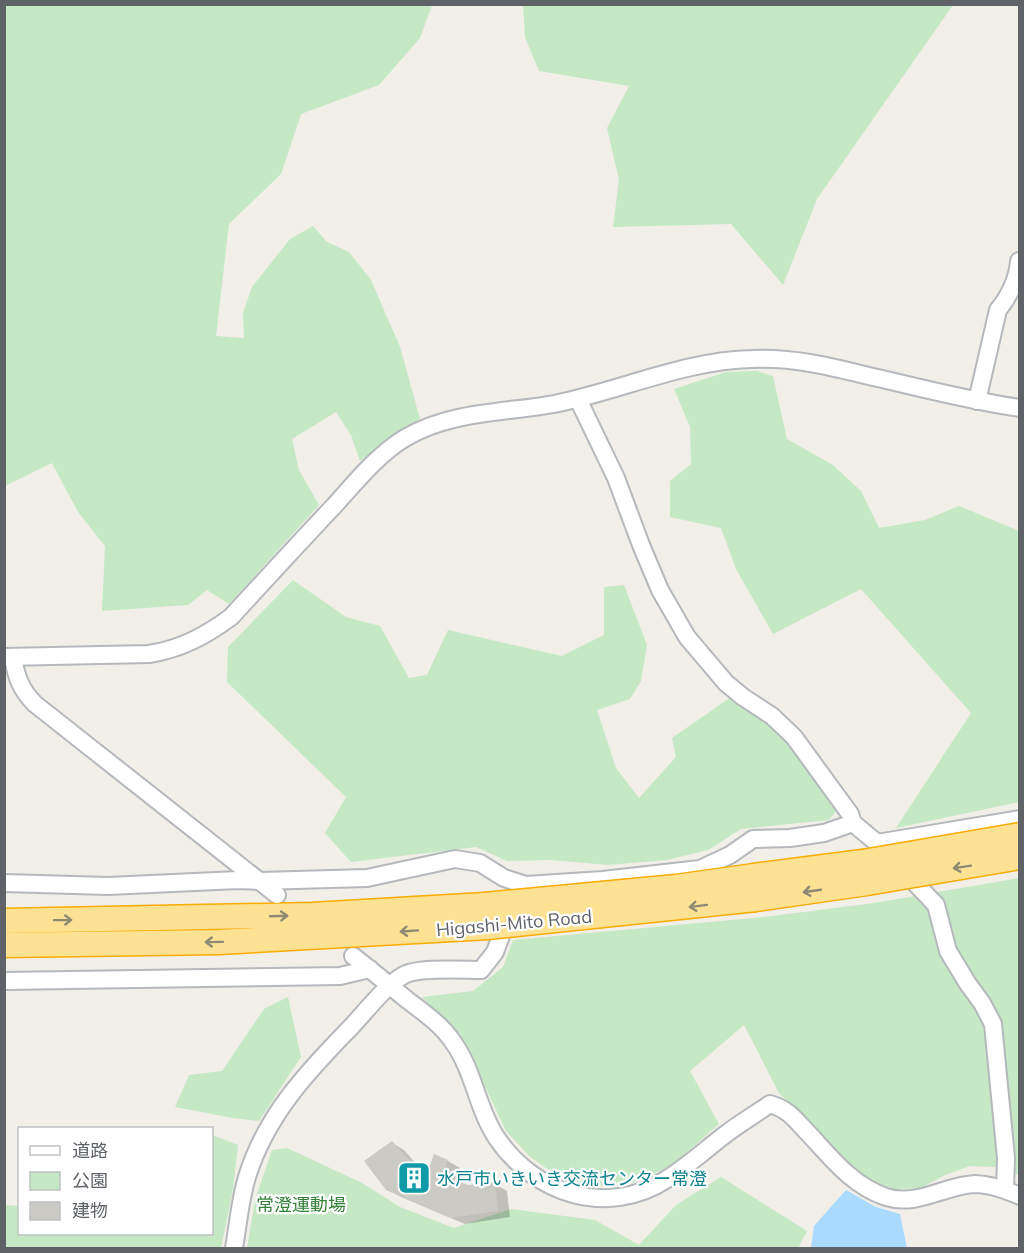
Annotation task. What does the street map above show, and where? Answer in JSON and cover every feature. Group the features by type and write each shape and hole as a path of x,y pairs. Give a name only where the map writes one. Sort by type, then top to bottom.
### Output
{"highway":[{"name":"Higashi-Mito Road","path":"4,921 312,915 487,916 666,910 869,863 1020,835"},
{"name":"Higashi-Mito Road","path":"869,863 1020,857"},
{"name":"Higashi-Mito Road","path":"4,945 219,942 487,916"}],"street":[{"path":"977,401 998,310 1007,300 1019,268 1019,261"},
{"path":"277,895 34,704 22,691 9,657 149,654 170,651 209,633 231,617 383,454 403,439 438,423 463,416 578,399 718,361 752,358 821,364 977,401 1020,408"},
{"path":"353,956 435,1022 454,1042 469,1071 487,1120 509,1154 528,1173 546,1185 568,1193 593,1198 618,1197 666,1180 724,1135 770,1104 785,1108 843,1172 871,1191 888,1198 904,1200 921,1198 960,1186 977,1184 1012,1192 1006,1158 993,1024 948,951 936,905 869,863 850,814 794,737 772,716 742,697 726,683 687,637 660,590 616,478 578,399"},
{"path":"869,863 1020,819"},
{"path":"4,883 108,886 238,879 260,881 367,878 455,859 480,863 504,878 526,885 603,880 700,869 730,855 753,839 790,838 824,833 853,823"},
{"path":"234,1248 240,1204 247,1177 267,1130 290,1093 312,1067 391,986 406,974 439,970 481,970 495,952 508,914 504,878"},
{"path":"4,981 340,976 370,969"}],"green space":[{"path":"5,4 432,5 420,38 379,85 301,114 281,174 229,224 216,336 244,338 243,313 252,287 290,239 313,226 327,242 349,252 371,280 400,347 420,419 386,440 360,461 351,435 336,412 292,439 299,470 319,505 229,604 207,590 188,605 102,611 105,546 78,512 52,463 5,486"},
{"path":"523,4 953,5 817,199 783,285 731,224 613,227 619,180 607,128 629,86 539,71 525,37"},
{"path":"756,371 773,376 787,439 833,465 861,491 879,528 925,520 959,506 1019,531 1019,802 896,828 971,713 861,589 773,634 736,569 721,528 670,517 670,481 691,464 690,427 674,389 726,372"},
{"path":"293,580 346,617 380,626 409,678 427,675 448,630 562,656 604,635 604,587 624,585 647,645 641,681 630,699 597,710 616,768 639,798 676,757 672,738 731,697 770,724 792,750 836,811 829,820 741,829 708,850 667,860 608,865 551,860 507,861 476,847 351,862 325,833 346,797 227,682 228,647"},
{"path":"1019,878 1019,1175 996,1167 970,1166 943,1176 921,1188 895,1189 871,1181 850,1166 779,1093 744,1025 690,1071 719,1124 671,1166 632,1183 586,1187 555,1174 530,1157 506,1131 460,1034 422,997 473,991 503,967 513,940 764,917 874,903"},
{"path":"288,997 301,1057 259,1121 175,1107 189,1075 222,1071 264,1009"},
{"path":"213,1135 238,1145 233,1189 221,1248 5,1248 5,1205 18,1206 18,1235 213,1235"},
{"name":"常澄運動場","path":"287,1148 362,1183 400,1207 454,1228 511,1209 595,1220 639,1245 676,1205 721,1177 807,1231 798,1248 247,1248 255,1200 272,1150"}],"water":[{"path":"846,1190 876,1207 900,1214 907,1248 811,1248 814,1226"}],"building":[{"name":"水戸市いきいき交流センター常澄","path":"392,1141 408,1159 429,1168 434,1154 448,1160 442,1175 468,1185 495,1182 498,1211 451,1218 386,1190 364,1161"}],"place":[{"name":"水戸市いきいき交流センター常澄","path":"414,1178"}]}
